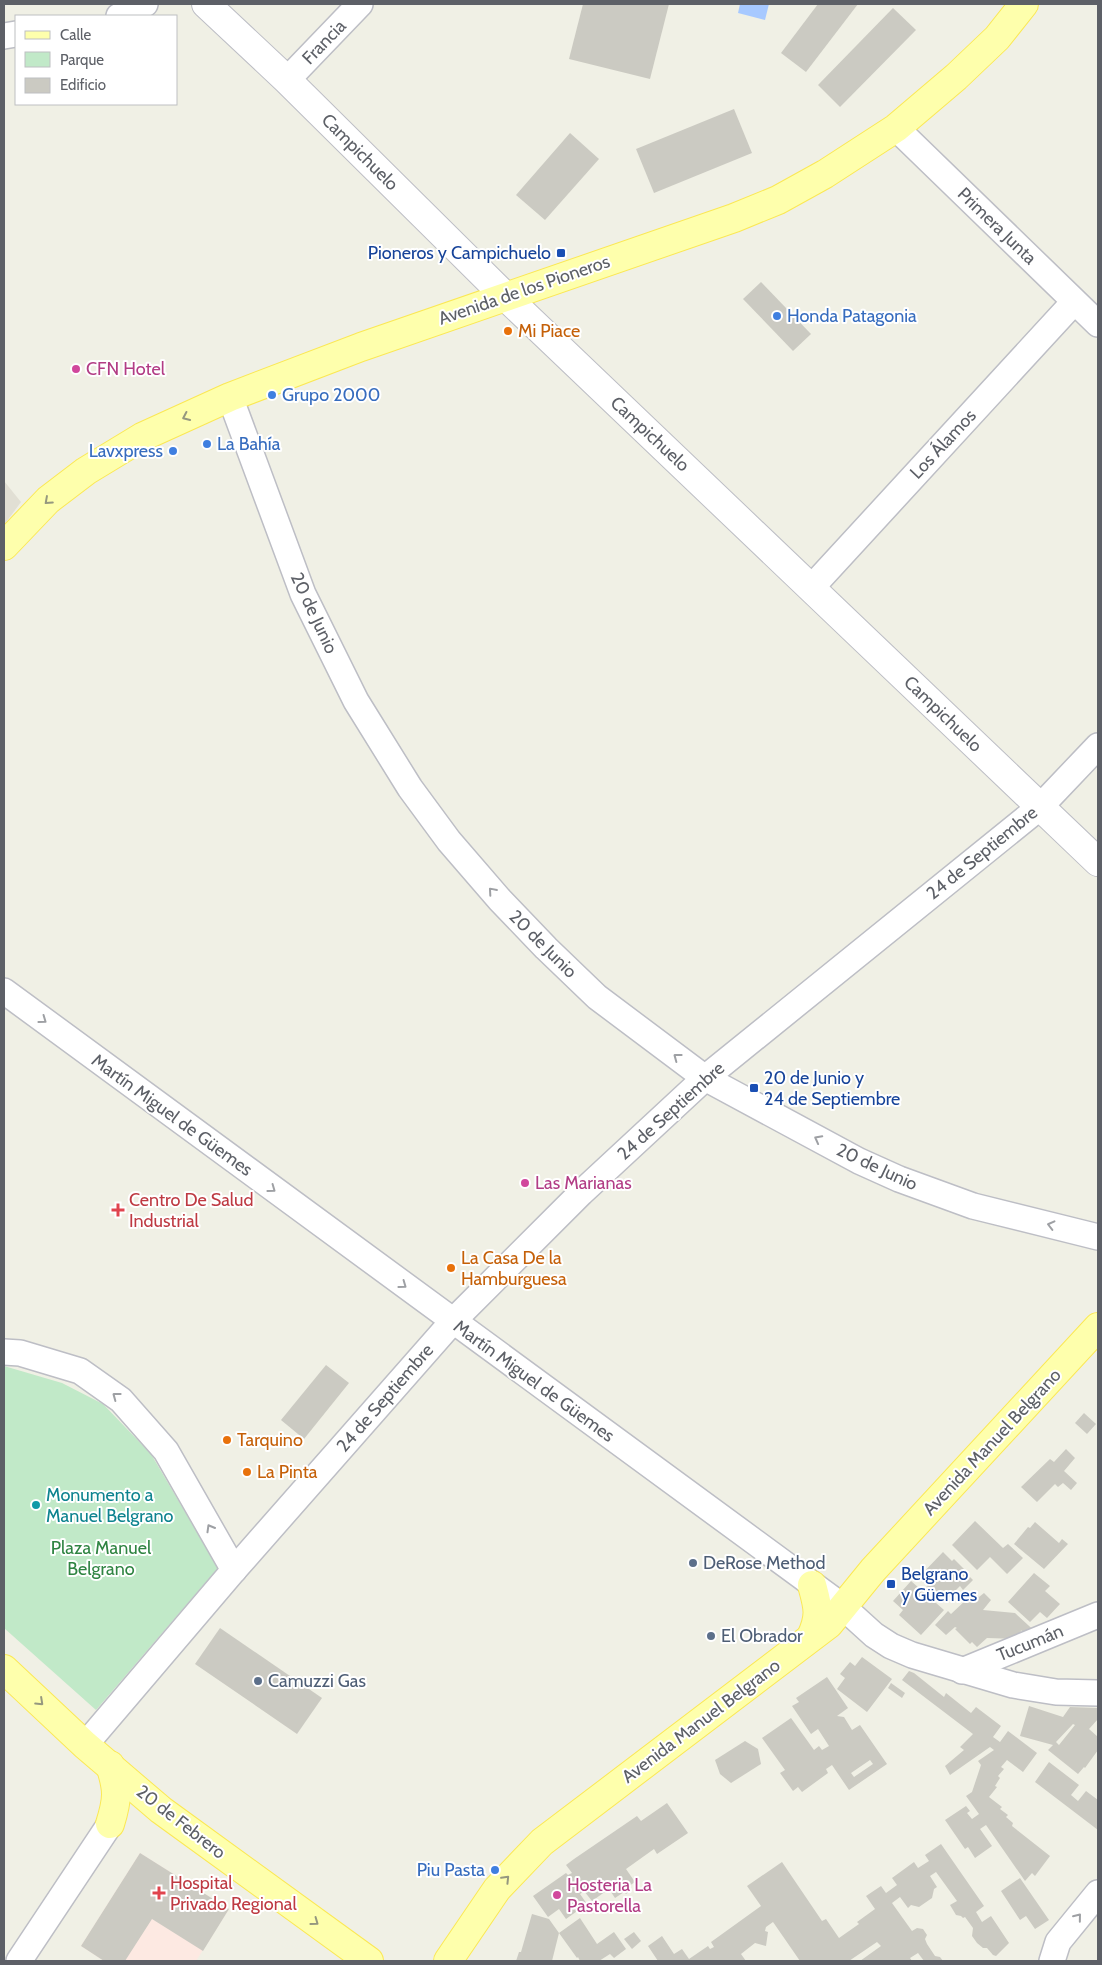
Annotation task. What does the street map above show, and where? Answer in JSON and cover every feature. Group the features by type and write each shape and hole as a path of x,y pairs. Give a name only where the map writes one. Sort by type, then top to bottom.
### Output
{"main road":[{"name":"Avenida de los Pioneros","path":"4,546 48,500 86,471 142,437 230,397 361,347 734,218 778,200 825,174 896,128 956,77 997,38 1024,4"},
{"name":"Avenida Manuel Belgrano","path":"448,1961 497,1889 542,1842 829,1624 842,1606 1098,1327"},
{"path":"811,1637 818,1615 812,1585"},
{"name":"20 de Febrero","path":"4,1669 161,1810 369,1961"},
{"path":"110,1765 116,1784 116,1802 110,1824"},
{"path":"110,1824 128,1812 142,1809 161,1810"},
{"path":"462,1961 478,1918"}],"street":[{"path":"121,15 146,4"},
{"name":"Campichuelo","path":"206,4 287,80 506,297 1098,862"},
{"name":"Francia","path":"287,80 360,4"},
{"name":"Primera Junta","path":"896,128 1098,324"},
{"name":"Los Álamos","path":"812,587 1074,302"},
{"name":"20 de Junio","path":"230,397 303,594 356,701 410,788 449,841 500,900 546,948 597,997 705,1078 859,1161 898,1179 973,1206 1098,1237"},
{"name":"24 de Septiembre","path":"86,1744 234,1570 453,1321 581,1193 705,1078 1040,807 1098,746"},
{"name":"Martín Miguel de Güemes","path":"4,991 842,1606 874,1635 891,1646 912,1655 962,1671 1013,1685 1056,1692 1098,1693"},
{"path":"4,1352 20,1353 80,1371 122,1400 166,1451 234,1570"},
{"name":"Tucumán","path":"962,1671 1098,1615"},
{"path":"19,1961 110,1824"},
{"path":"1034,1961 1055,1952 1098,1893"}],"shaded area":[{"path":"4,481 21,502 4,525"},
{"name":"Hospital Privado Regional","path":"140,1853 229,1909 196,1961 104,1961 81,1946"}],"green space":[{"name":"Plaza Manuel Belgrano","path":"4,1366 62,1383 103,1404 151,1454 218,1568 96,1710 4,1628"}],"water":[{"path":"740,4 769,4 765,20 738,13"}],"building":[{"path":"583,4 669,4 650,79 569,59"},
{"path":"818,4 858,4 806,72 781,53"},
{"path":"893,8 916,30 840,107 818,85"},
{"path":"734,109 752,153 654,193 636,149"},
{"path":"570,133 599,159 545,220 516,195"},
{"name":"Honda Patagonia","path":"761,282 811,334 793,351 743,299"},
{"path":"326,1365 349,1383 304,1439 281,1420"},
{"path":"1084,1413 1096,1424 1087,1434 1075,1423"},
{"path":"1066,1449 1075,1458 1064,1471 1077,1483 1071,1490 1063,1483 1058,1487 1055,1484 1037,1502 1021,1487 1050,1459 1054,1462"},
{"path":"975,1521 1003,1548 1008,1544 1023,1558 1007,1574 990,1557 977,1570 952,1545"},
{"path":"1035,1522 1059,1543 1062,1539 1068,1544 1044,1569 1014,1544 1028,1527 1030,1528"},
{"path":"943,1552 952,1561 954,1559 973,1580 963,1590 960,1586 943,1603 926,1587 928,1586 919,1577"},
{"path":"1034,1573 1050,1586 1045,1591 1060,1604 1047,1618 1040,1612 1030,1622 1008,1602"},
{"path":"911,1581 944,1610 921,1635 899,1615 903,1610 893,1601"},
{"path":"974,1592 979,1597 984,1593 991,1600 983,1610 1015,1613 1040,1636 1027,1640 1021,1630 1020,1639 987,1638 977,1647 972,1642 970,1644 955,1627 946,1635 935,1625 948,1611 951,1614 967,1599 966,1597"},
{"name":"Camuzzi Gas","path":"220,1628 322,1698 297,1734 195,1664"},
{"path":"862,1657 892,1679 867,1712 837,1689 845,1678 840,1674 850,1662 855,1666"},
{"path":"909,1671 944,1697 946,1693 971,1713 976,1707 1001,1726 993,1737 1000,1742 1008,1731 1037,1753 1023,1772 1007,1760 1001,1767 1004,1769 998,1776 1000,1778 995,1786 997,1787 989,1797 1002,1807 1000,1809 1008,1815 1006,1817 1013,1823 1012,1826 1050,1856 1035,1876 1032,1873 1025,1881 986,1825 980,1829 992,1846 975,1858 968,1847 965,1849 945,1820 966,1806 970,1811 967,1813 972,1819 979,1814 966,1796 972,1792 981,1765 978,1761 994,1750 990,1747 950,1775 945,1766 964,1750 960,1747 973,1734 902,1680"},
{"path":"827,1677 848,1708 837,1716 844,1717 852,1730 860,1725 887,1764 849,1790 832,1765 826,1769 828,1773 802,1792 798,1787 793,1791 780,1773 785,1770 762,1738 791,1718 814,1750 819,1746 822,1750 829,1746 818,1729 811,1734 792,1706 799,1702 796,1698","holes":["870,1760 873,1764 854,1777 851,1773"]},
{"path":"891,1683 905,1693 902,1698 888,1688"},
{"path":"1029,1706 1063,1717 1070,1707 1098,1708 1098,1719 1089,1729 1098,1737 1098,1750 1085,1768 1078,1774 1048,1750 1053,1745 1020,1736","holes":["1073,1724 1075,1725 1059,1745 1056,1742"]},
{"path":"745,1741 758,1749 761,1764 731,1783 720,1774 715,1760"},
{"path":"1049,1762 1079,1785 1071,1795 1078,1801 1086,1791 1098,1800 1098,1830 1035,1782"},
{"path":"667,1803 688,1833 657,1854 654,1849 626,1869 635,1882 629,1886 632,1890 626,1894 624,1892 615,1898 609,1889 592,1901 584,1891 580,1894 587,1904 566,1919 559,1909 548,1917 533,1896 566,1873 568,1875 572,1873 566,1865 574,1859 637,1816 641,1821"},
{"path":"941,1844 984,1906 976,1912 982,1922 991,1916 1009,1943 996,1956 987,1948 983,1948 977,1943 972,1936 973,1928 965,1917 956,1915 950,1905 957,1901 936,1872 930,1876 937,1887 934,1889 932,1898 919,1907 911,1905 908,1908 900,1897 892,1903 912,1931 917,1928 923,1929 927,1935 925,1939 927,1944 935,1956 940,1957 943,1961 924,1961 918,1953 910,1958 912,1961 860,1961 881,1946 877,1942 849,1961 800,1961 773,1922 766,1927 765,1931 768,1932 766,1946 755,1943 741,1954 746,1961 658,1961 648,1946 662,1936 674,1954 682,1949 689,1959 708,1946 710,1949 714,1947 711,1942 761,1906 747,1886 782,1862 822,1921 826,1919 839,1938 859,1924 857,1922 875,1909 866,1896 881,1886 886,1893 897,1885 892,1878 914,1862 918,1868 929,1861 925,1855"},
{"name":"Hospital Privado Regional","path":"140,1853 229,1909 203,1951 152,1919 125,1961 104,1961 81,1946"},
{"path":"1020,1878 1049,1920 1035,1929 1026,1916 1020,1920 1001,1891"},
{"path":"532,1914 549,1919 559,1933 552,1961 516,1961 519,1952 521,1952"},
{"path":"580,1918 597,1944 614,1932 626,1949 614,1958 610,1954 599,1961 580,1961 559,1933"},
{"path":"634,1932 641,1941 632,1949 624,1939"}],"place":[{"name":"Pioneros y Campichuelo","path":"561,253"},
{"name":"Honda Patagonia","path":"777,316"},
{"name":"Mi Piace","path":"508,331"},
{"name":"CFN Hotel","path":"76,369"},
{"name":"Grupo 2000","path":"272,395"},
{"name":"La Bahía","path":"207,444"},
{"name":"Lavxpress","path":"173,451"},
{"name":"20 de Junio y 24 de Septiembre","path":"754,1088"},
{"name":"Las Marianas","path":"525,1183"},
{"name":"Centro De Salud Industrial","path":"118,1210"},
{"name":"La Casa De la Hamburguesa","path":"451,1268"},
{"name":"Tarquino","path":"227,1440"},
{"name":"La Pinta","path":"247,1472"},
{"name":"Monumento a Manuel Belgrano","path":"36,1505"},
{"name":"DeRose Method","path":"693,1563"},
{"name":"Belgrano y Güemes","path":"891,1584"},
{"name":"El Obrador","path":"711,1636"},
{"name":"Camuzzi Gas","path":"258,1681"},
{"name":"Piu Pasta","path":"495,1870"},
{"name":"Hospital Privado Regional","path":"159,1893"},
{"name":"Hosteria La Pastorella","path":"557,1895"}]}
